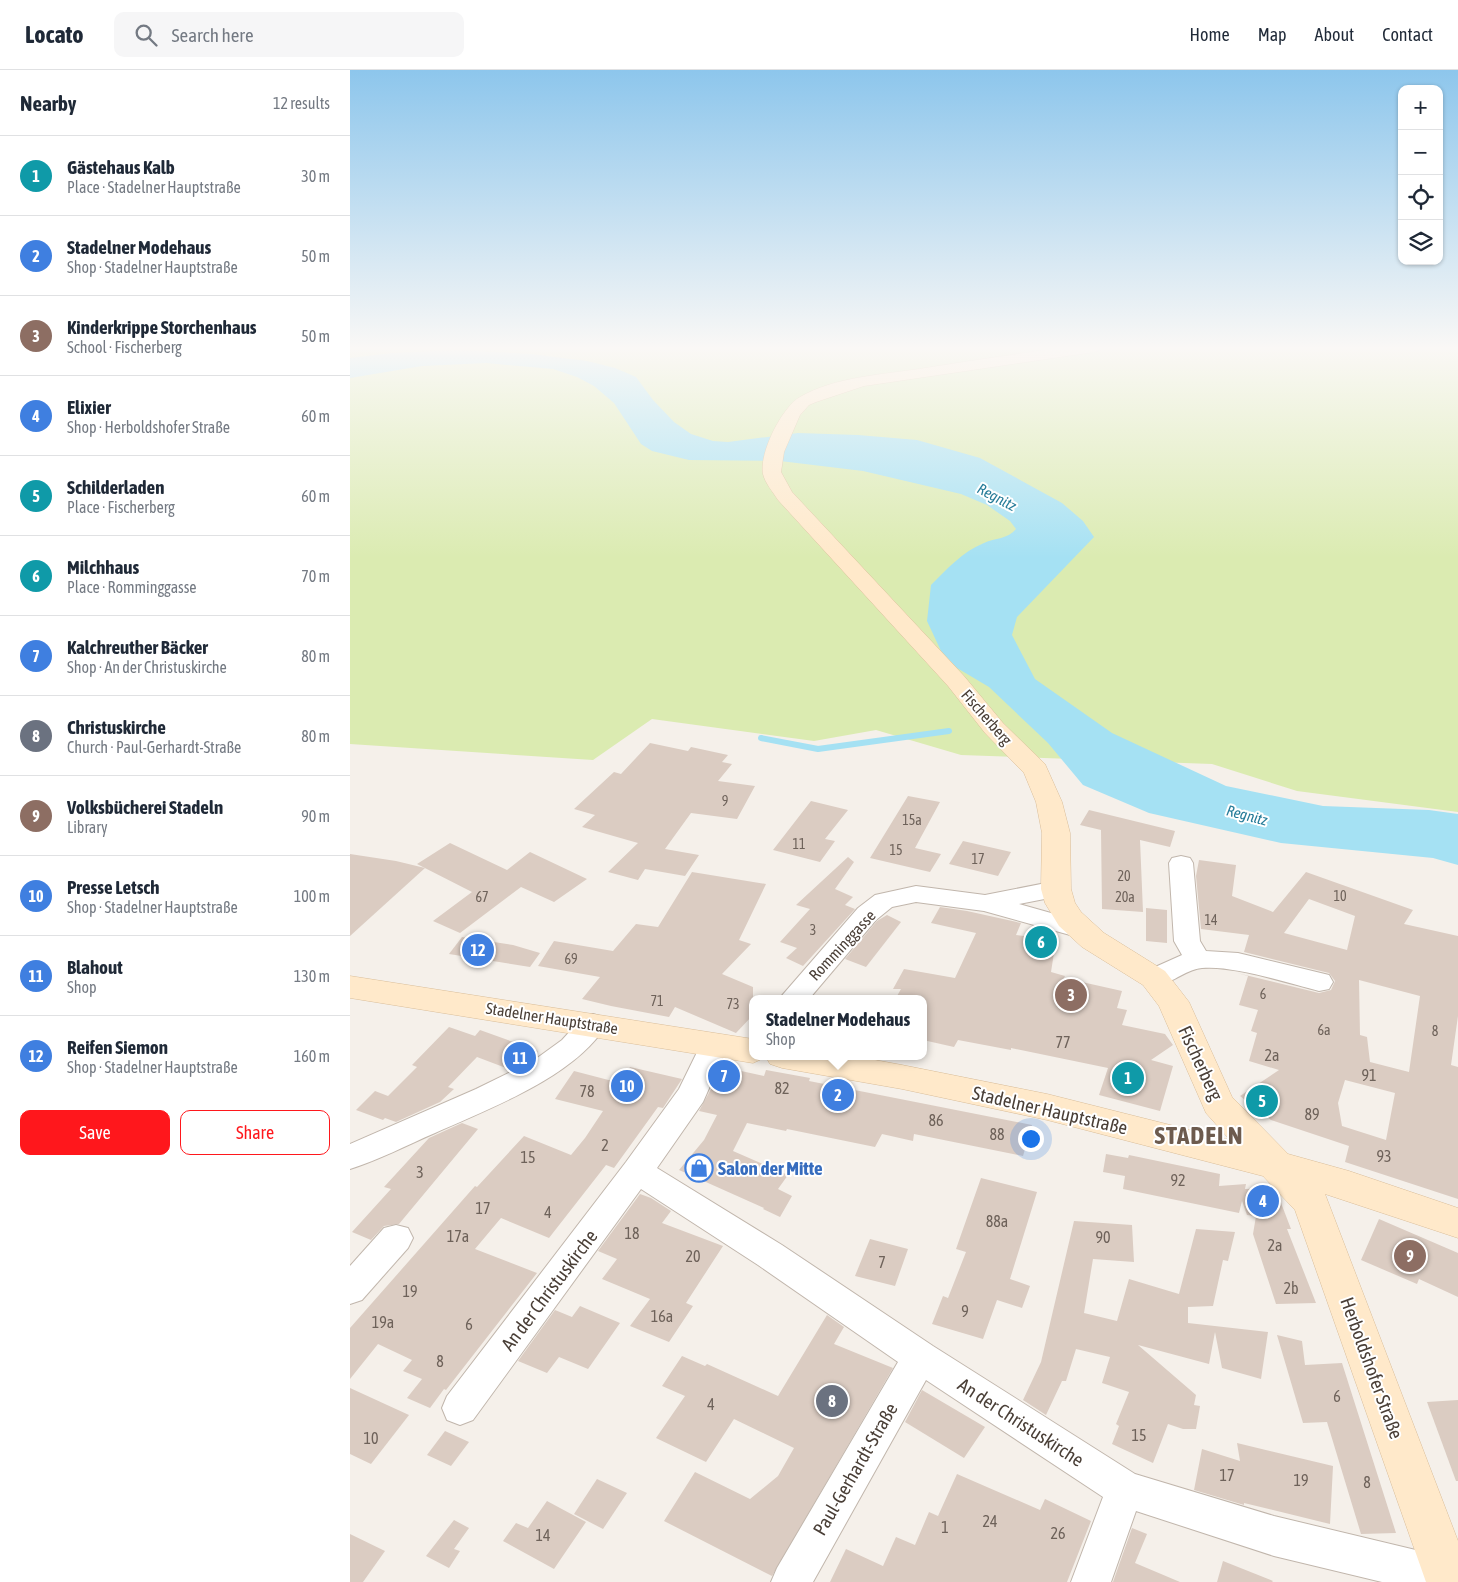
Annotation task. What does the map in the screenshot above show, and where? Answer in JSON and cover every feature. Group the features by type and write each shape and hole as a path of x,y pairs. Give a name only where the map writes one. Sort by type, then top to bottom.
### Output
{"main road":[{"name":"Fischerberg","path":"790,418 783,428 772,469 776,482 785,496 956,681 994,728 1036,770 1049,802 1056,833 1056,889 1060,903 1070,919 1093,940 1154,978 1173,1002 1218,1104 1275,1165"},
{"name":"Stadelner Hauptstraße","path":"350,987 593,1024 749,1050"},
{"name":"Stadelner Hauptstraße","path":"805,1060 902,1077 1047,1107 1275,1165 1349,1186 1458,1223"},
{"name":"Herboldshofer Straße","path":"1275,1165 1311,1203 1448,1581"}],"street":[{"path":"1181,863 1187,941 1198,959"},
{"name":"Romminggasse","path":"985,903 1056,889"},
{"name":"Romminggasse","path":"796,995 867,914 884,901 916,894 985,903 1082,930"},
{"path":"1154,978 1198,959 1238,962 1319,982"},
{"path":"350,1157 487,1097 543,1068 572,1047 593,1024"},
{"name":"An der Christuskirche","path":"460,1408 638,1171 692,1094 714,1045"},
{"name":"An der Christuskirche","path":"638,1171 770,1255 920,1357 1125,1489 1274,1536 1448,1581"},
{"path":"350,1290 396,1238"},
{"name":"Paul-Gerhardt-Straße","path":"791,1582 920,1357"},
{"path":"1091,1582 1125,1489"}],"green space":[{"path":"350,418 1458,418 1458,812 1297,791 1212,764 961,755 876,730 814,741 652,719 593,760 350,744"}],"water":[{"name":"Regnitz","path":"624,418 670,418 691,434 713,441 728,442 798,433 858,435 917,440 980,458 1062,503 1083,521 1094,537 1017,617 1012,635 1035,679 1112,733 1226,786 1323,806 1429,810 1458,814 1458,865 1433,858 1281,843 1149,813 1083,785 1048,743 989,687 957,668 941,651 927,621 931,585 955,561 969,551 984,543 1009,535 1016,529 1010,521 987,505 961,494 863,471 780,461 689,460 652,451 641,444"}],"building":[{"path":"650,743 688,751 691,747 728,755 722,762 732,764 718,781 755,786 737,819 691,813 665,849 699,855 685,876 645,869 638,880 608,872 638,843 582,827 595,815 574,809 614,772 621,774"},
{"path":"908,796 940,802 915,848 941,854 930,872 870,858"},
{"path":"811,801 848,810 825,839 835,841 820,862 773,850"},
{"path":"1089,810 1175,831 1170,847 1140,840 1143,912 1102,909 1101,830 1080,825"},
{"path":"963,841 1011,852 998,876 949,864"},
{"path":"450,843 507,870 530,852 587,879 554,902 521,887 460,933 433,921 472,892 417,864"},
{"path":"350,854 396,861 425,868 350,936"},
{"path":"848,857 854,862 835,889 853,897 845,905 855,909 803,966 786,958 797,948 780,942 810,909 796,905"},
{"path":"1199,860 1236,865 1232,896 1273,912 1306,872 1413,910 1404,924 1458,936 1458,1016 1451,1065 1458,1067 1458,1199 1345,1162 1349,1146 1271,1120 1240,1096 1279,1070 1249,1061 1257,1033 1251,1031 1258,1010 1239,1005 1248,976 1237,973 1319,993 1331,990 1335,981 1329,973 1244,952 1249,935 1201,929 1196,876","holes":["1309,899 1355,916 1347,950 1284,933","1359,980 1420,996 1409,1072 1370,1062 1367,1037 1360,1035","1345,1080 1395,1093 1386,1140 1342,1126 1338,1103"]},
{"path":"692,872 766,884 739,940 751,944 722,974 753,987 753,995 749,995 749,1019 736,1033 675,1007 669,1017 582,999 600,977 538,966 554,941 613,951 636,924 658,927"},
{"path":"940,907 1021,923 1016,935 1056,940 1051,972 1065,976 1064,978 1122,991 1117,1008 1127,1010 1122,1025 1165,1034 1173,1045 1151,1060 1173,1066 1160,1111 1099,1095 1108,1068 1011,1048 1011,1050 958,1040 954,1047 927,1041 927,995 898,995 901,989 893,989 904,969 955,978 976,933 931,923"},
{"path":"1146,908 1167,910 1167,943 1146,941"},
{"path":"887,915 901,922 866,967 845,959 877,921"},
{"path":"462,937 513,945 540,953 530,967 449,954"},
{"path":"449,1027 475,1036 480,1030 538,1051 528,1061 511,1070 477,1057 448,1087 454,1089 440,1102 396,1122 385,1118 383,1120 356,1110 375,1091 388,1096 417,1067 412,1065"},
{"path":"630,1067 682,1079 663,1108 658,1107 614,1168 606,1165 549,1238 501,1218 475,1249 537,1273 430,1408 407,1398 422,1379 403,1371 412,1360 378,1344 350,1379 350,1328 475,1186 477,1187 524,1136 571,1155 585,1138 603,1111 555,1099 574,1071 620,1083"},
{"path":"723,1067 764,1076 766,1070 810,1078 809,1081 1032,1125 1023,1156 914,1134 913,1141 882,1134 875,1147 747,1123 733,1151 788,1175 778,1189 792,1196 780,1217 679,1170 704,1140 717,1115 699,1111"},
{"path":"462,1123 478,1129 399,1224 384,1226 371,1240 352,1232 391,1189 384,1187 429,1138"},
{"path":"1106,1154 1128,1158 1129,1155 1220,1174 1219,1186 1246,1184 1245,1189 1272,1188 1278,1195 1291,1229 1287,1229 1316,1303 1276,1304 1253,1234 1256,1216 1247,1215 1242,1201 1239,1213 1123,1189 1125,1176 1103,1172"},
{"path":"981,1178 1037,1192 1010,1279 1030,1286 1022,1308 997,1300 983,1339 932,1324 943,1296 948,1298 966,1252 956,1249"},
{"path":"640,1194 651,1198 671,1211 662,1223 723,1246 686,1303 693,1306 669,1342 630,1326 650,1299 602,1279 617,1259 598,1251"},
{"path":"1379,1219 1458,1253 1458,1297 1419,1279 1417,1284 1361,1260"},
{"path":"1074,1221 1132,1225 1134,1262 1093,1259 1084,1313 1117,1321 1129,1279 1179,1294 1196,1229 1235,1232 1228,1261 1223,1260 1213,1306 1188,1307 1188,1323 1268,1332 1261,1379 1222,1368 1215,1332 1209,1364 1138,1345 1196,1395 1194,1405 1200,1406 1196,1429 1183,1429 1168,1424 1153,1463 1112,1444 1119,1426 1116,1424 1129,1392 1102,1383 1110,1357 1076,1349 1066,1381 1062,1381 1046,1415 1023,1400 1041,1362"},
{"path":"870,1239 908,1249 895,1286 855,1276"},
{"path":"580,1306 620,1323 588,1369 559,1357 547,1373 518,1361 555,1310 572,1317"},
{"path":"827,1315 844,1327 834,1344 893,1368 772,1576 664,1521 695,1472 750,1499 778,1476 794,1448 734,1419 706,1462 656,1438 685,1396 662,1386 682,1356 705,1366 707,1364 778,1396"},
{"path":"1277,1335 1302,1341 1305,1365 1342,1363 1396,1533 1361,1534 1327,1422 1303,1423"},
{"path":"350,1388 409,1415 371,1464 350,1454"},
{"path":"922,1390 985,1427 964,1458 905,1422"},
{"path":"1458,1400 1458,1481 1456,1481 1427,1402"},
{"path":"445,1431 469,1442 451,1466 427,1455"},
{"path":"1237,1443 1333,1466 1330,1524 1244,1503 1244,1505 1194,1490 1202,1449 1240,1461"},
{"path":"957,1474 1040,1510 1045,1499 1091,1521 1067,1582 830,1582 846,1549 883,1566 896,1537 915,1545 929,1512 938,1516"},
{"path":"597,1479 627,1493 603,1529 574,1514"},
{"path":"547,1501 586,1522 554,1569 503,1541 516,1523 528,1528"},
{"path":"454,1520 469,1528 454,1549 460,1551 449,1568 426,1556"},
{"path":"1132,1528 1147,1534 1135,1563 1180,1582 1113,1582"},
{"path":"350,1534 385,1551 363,1582 350,1582"},
{"path":"1223,1561 1273,1581 1217,1582"}],"waterway":[{"path":"761,738 818,749 949,731"}],"place":[{"name":"Milchhaus","path":"1041,942"},
{"name":"Reifen Siemon","path":"478,950"},
{"name":"Kinderkrippe Storchenhaus","path":"1071,995"},
{"name":"Blahout","path":"520,1058"},
{"name":"Kalchreuther Bäcker","path":"724,1076"},
{"name":"Gästehaus Kalb","path":"1128,1078"},
{"name":"Presse Letsch","path":"627,1086"},
{"name":"Stadelner Modehaus","path":"838,1095"},
{"name":"Schilderladen","path":"1262,1101"},
{"name":"Salon der Mitte","path":"699,1168"},
{"name":"Elixier","path":"1263,1201"},
{"name":"Volksbücherei Stadeln","path":"1410,1256"},
{"name":"Christuskirche","path":"832,1401"}],"district":[{"name":"STADELN","path":"1199,1135"}]}
